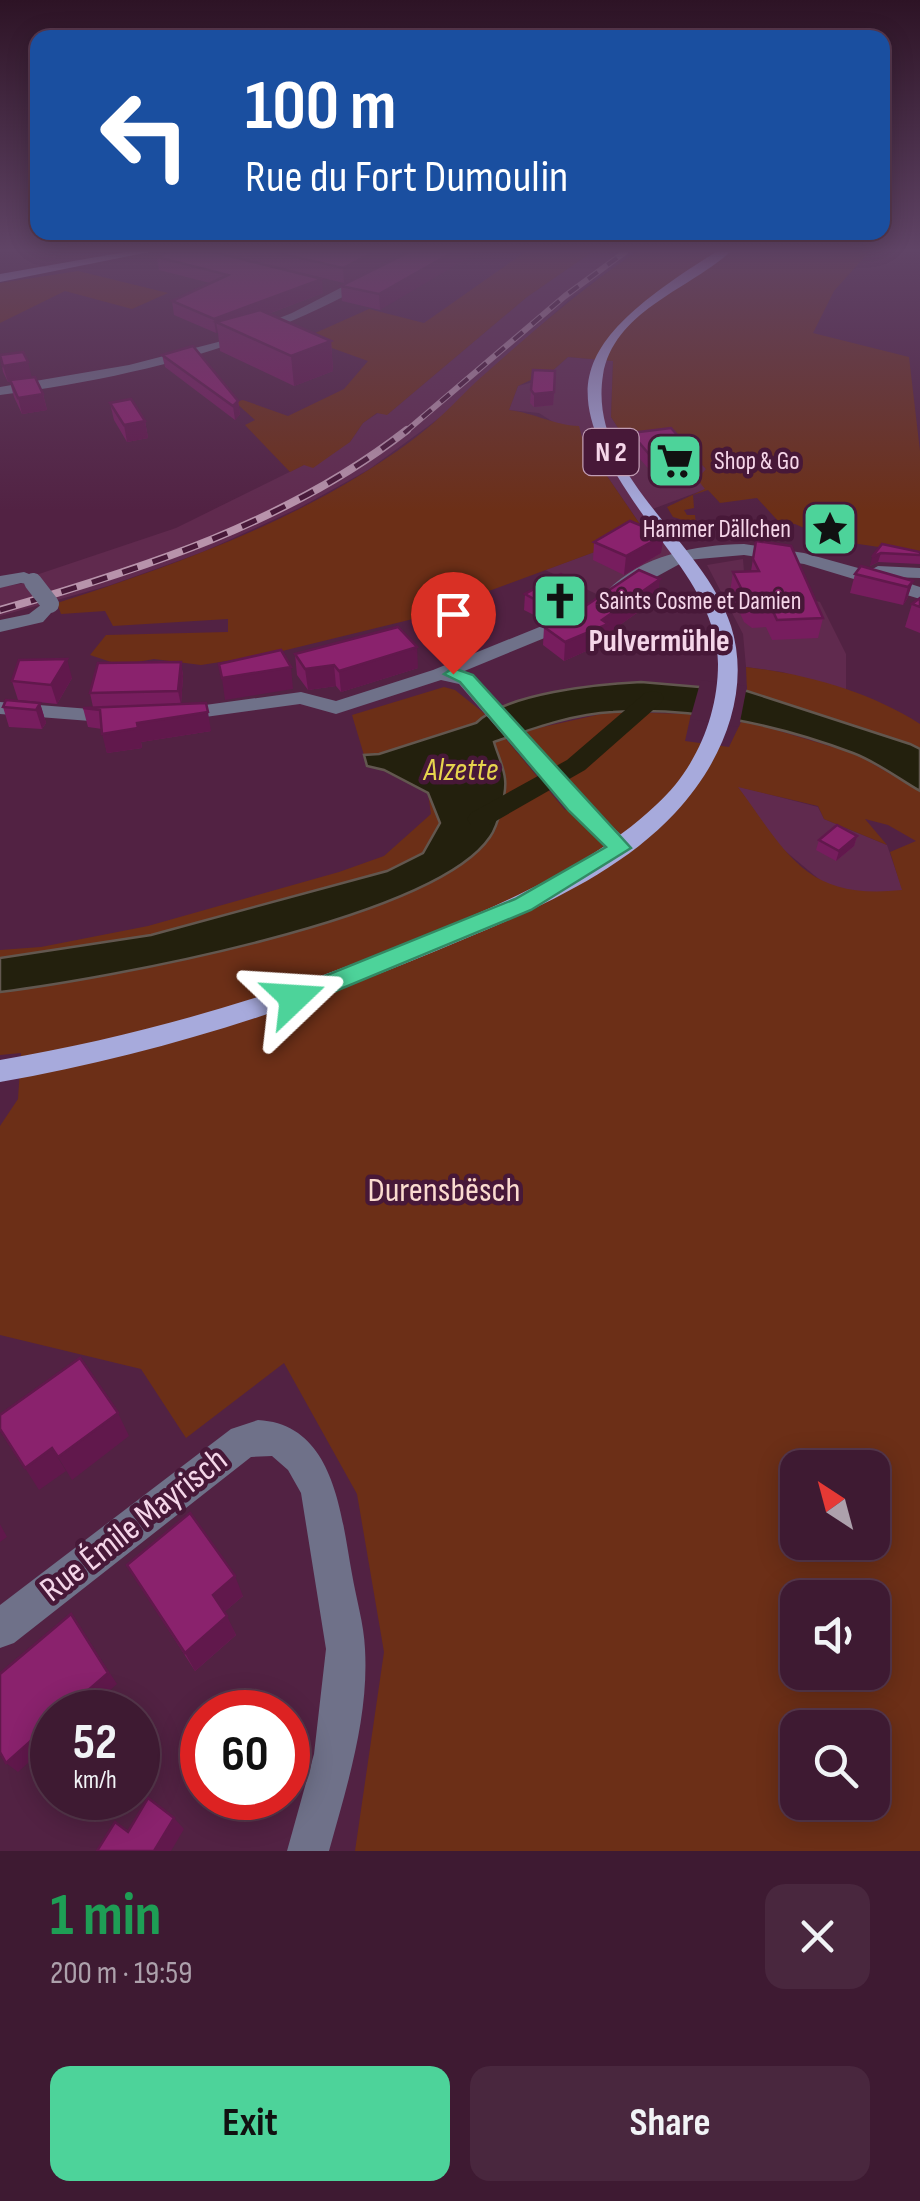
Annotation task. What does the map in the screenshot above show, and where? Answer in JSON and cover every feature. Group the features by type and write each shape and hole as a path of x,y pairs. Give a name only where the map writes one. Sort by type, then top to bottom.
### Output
{"main road":[{"name":"N 2","path":"0,1071 132,1046 236,1018 322,988 523,905 620,848 661,814 711,745 721,718 728,665 725,634 684,556 616,464 598,418 595,378 613,338"}],"street":[{"path":"0,392 114,373 240,338"},
{"path":"0,708 86,717 147,716 196,714 302,698 336,708 440,674 573,619 642,574 684,556 749,551 854,572 920,594"},
{"path":"854,572 920,572"},
{"path":"0,582 24,577 34,582 50,604 50,609 38,618 0,626"},
{"path":"440,674 460,676 470,683 577,806 620,848"},
{"name":"Rue Émile Mayrisch","path":"0,1629 243,1441 258,1436 275,1438 292,1448 311,1472 319,1494 346,1649 336,1754 308,1851"}],"shaded area":[{"path":"478,338 527,338 442,416 368,470 299,508 203,552 111,585 0,616 0,587 39,581 36,575 176,528 350,442 363,423 378,413 388,414"},
{"path":"568,357 613,361 611,417 622,434 663,428 671,431 706,469 706,489 650,510 683,556 605,598 545,570 646,533 583,441 539,413 509,410 518,386 542,380"},
{"path":"743,559 744,572 770,589 820,602 846,654 846,691 782,672 746,667 743,634 707,565"},
{"path":"737,786 818,807 824,819 887,845 903,891 866,894 826,885 778,845"}],"green space":[{"path":"305,338 478,338 387,415 377,413 363,423 350,442 313,468 304,465 290,472 245,425 255,420 235,402 243,400 288,416 344,389 368,361"},
{"path":"526,338 835,338 909,357 920,451 920,553 831,540 795,524 779,522 757,498 720,503 708,490 693,495 694,508 684,510 687,515 695,515 696,524 673,517 667,507 705,489 697,479 706,469 671,433 653,430 622,434 611,417 613,361 568,357 542,380 533,379 518,386 509,410 579,426 583,441 646,533 413,619 266,655 201,665 154,659 120,665 90,655 106,635 228,632 228,619 113,626 105,611 61,614 57,603 195,555 329,493 420,434"},
{"path":"746,667 814,680 880,703 920,724 920,749 747,691"},
{"path":"444,687 455,690 485,714 476,723 379,754 364,755 352,715"},
{"name":"Durensbësch","path":"610,712 691,714 685,741 729,747 741,722 756,724 856,754 920,791 920,1851 355,1851 384,1652 357,1494 284,1363 186,1438 141,1369 0,1335 0,1126 18,1099 21,1053 0,1055 0,992 112,974 263,941 404,894 457,867 490,837 502,802 502,778 494,742 505,738 565,810 588,800 525,731","holes":["738,787 818,806 824,819 887,845 865,819 888,825 916,841 890,852 902,890 843,888 821,880 787,853"]},
{"path":"428,793 441,823 423,853 386,871 151,935 0,958 0,950 41,947 148,926 384,856 431,814"}],"water":[{"name":"Alzette","path":"641,682 747,691 910,744 920,749 920,791 853,753 735,720 643,711 567,719 494,742 505,785 493,832 457,867 404,894 263,941 112,974 0,992 0,958 151,935 387,871 423,853 440,823 428,793 384,770 367,766 364,755 379,754 476,723 508,704 530,697"}],"pier":[{"path":"701,680 747,686 739,727 690,719"}],"building":[{"path":"252,338 331,341 291,356"},
{"path":"193,346 238,401 233,406 162,355"},
{"path":"23,352 28,362 3,366 0,355"},
{"path":"533,370 555,371 554,392 534,394"},
{"path":"35,377 43,394 18,398 10,380"},
{"path":"131,399 145,421 124,425 110,403"},
{"path":"671,428 695,455 654,460 631,433"},
{"path":"630,521 664,535 626,556 594,542"},
{"path":"756,541 791,546 823,618 777,620 771,607 756,608 748,602 733,572 759,571 753,559"},
{"path":"882,544 920,555 881,553 872,557"},
{"path":"861,566 913,581 908,587 855,574"},
{"path":"639,570 660,579 602,620 608,624 565,642 544,627 572,615"},
{"path":"561,574 581,585 545,605 525,594"},
{"path":"398,627 417,647 339,671 334,665 305,669 295,654"},
{"path":"281,650 291,667 222,678 219,664"},
{"path":"67,659 51,685 12,681 19,660"},
{"path":"181,662 178,691 90,693 98,663"},
{"path":"6,700 40,703 36,710 3,707"},
{"path":"206,703 208,712 137,723 138,728 102,734 100,710 83,708"},
{"path":"837,825 857,836 839,851 819,840"},
{"path":"80,1358 118,1413 58,1457 52,1448 25,1468 0,1429 0,1415"},
{"path":"190,1513 235,1576 213,1595 227,1616 185,1653 127,1565"},
{"path":"71,1614 108,1673 88,1690 30,1690 30,1742 6,1763 0,1752 0,1674"},
{"path":"160,1807 174,1818 154,1851 97,1851 115,1822 128,1832 135,1820 160,1820"}],"waterway":[{"path":"480,819 576,765 653,698"}],"railway":[{"path":"404,433 515,338"},
{"path":"0,610 107,578 264,517 314,491 407,430"}],"place":[{"name":"Shop & Go","path":"675,461"},
{"name":"Hammer Dällchen","path":"830,529"},
{"name":"Saints Cosme et Damien","path":"560,601"}],"district":[{"name":"Pulvermühle","path":"659,641"}],"route":[{"path":"294,998 523,905 620,848 577,806 466,678 453,674"}]}
